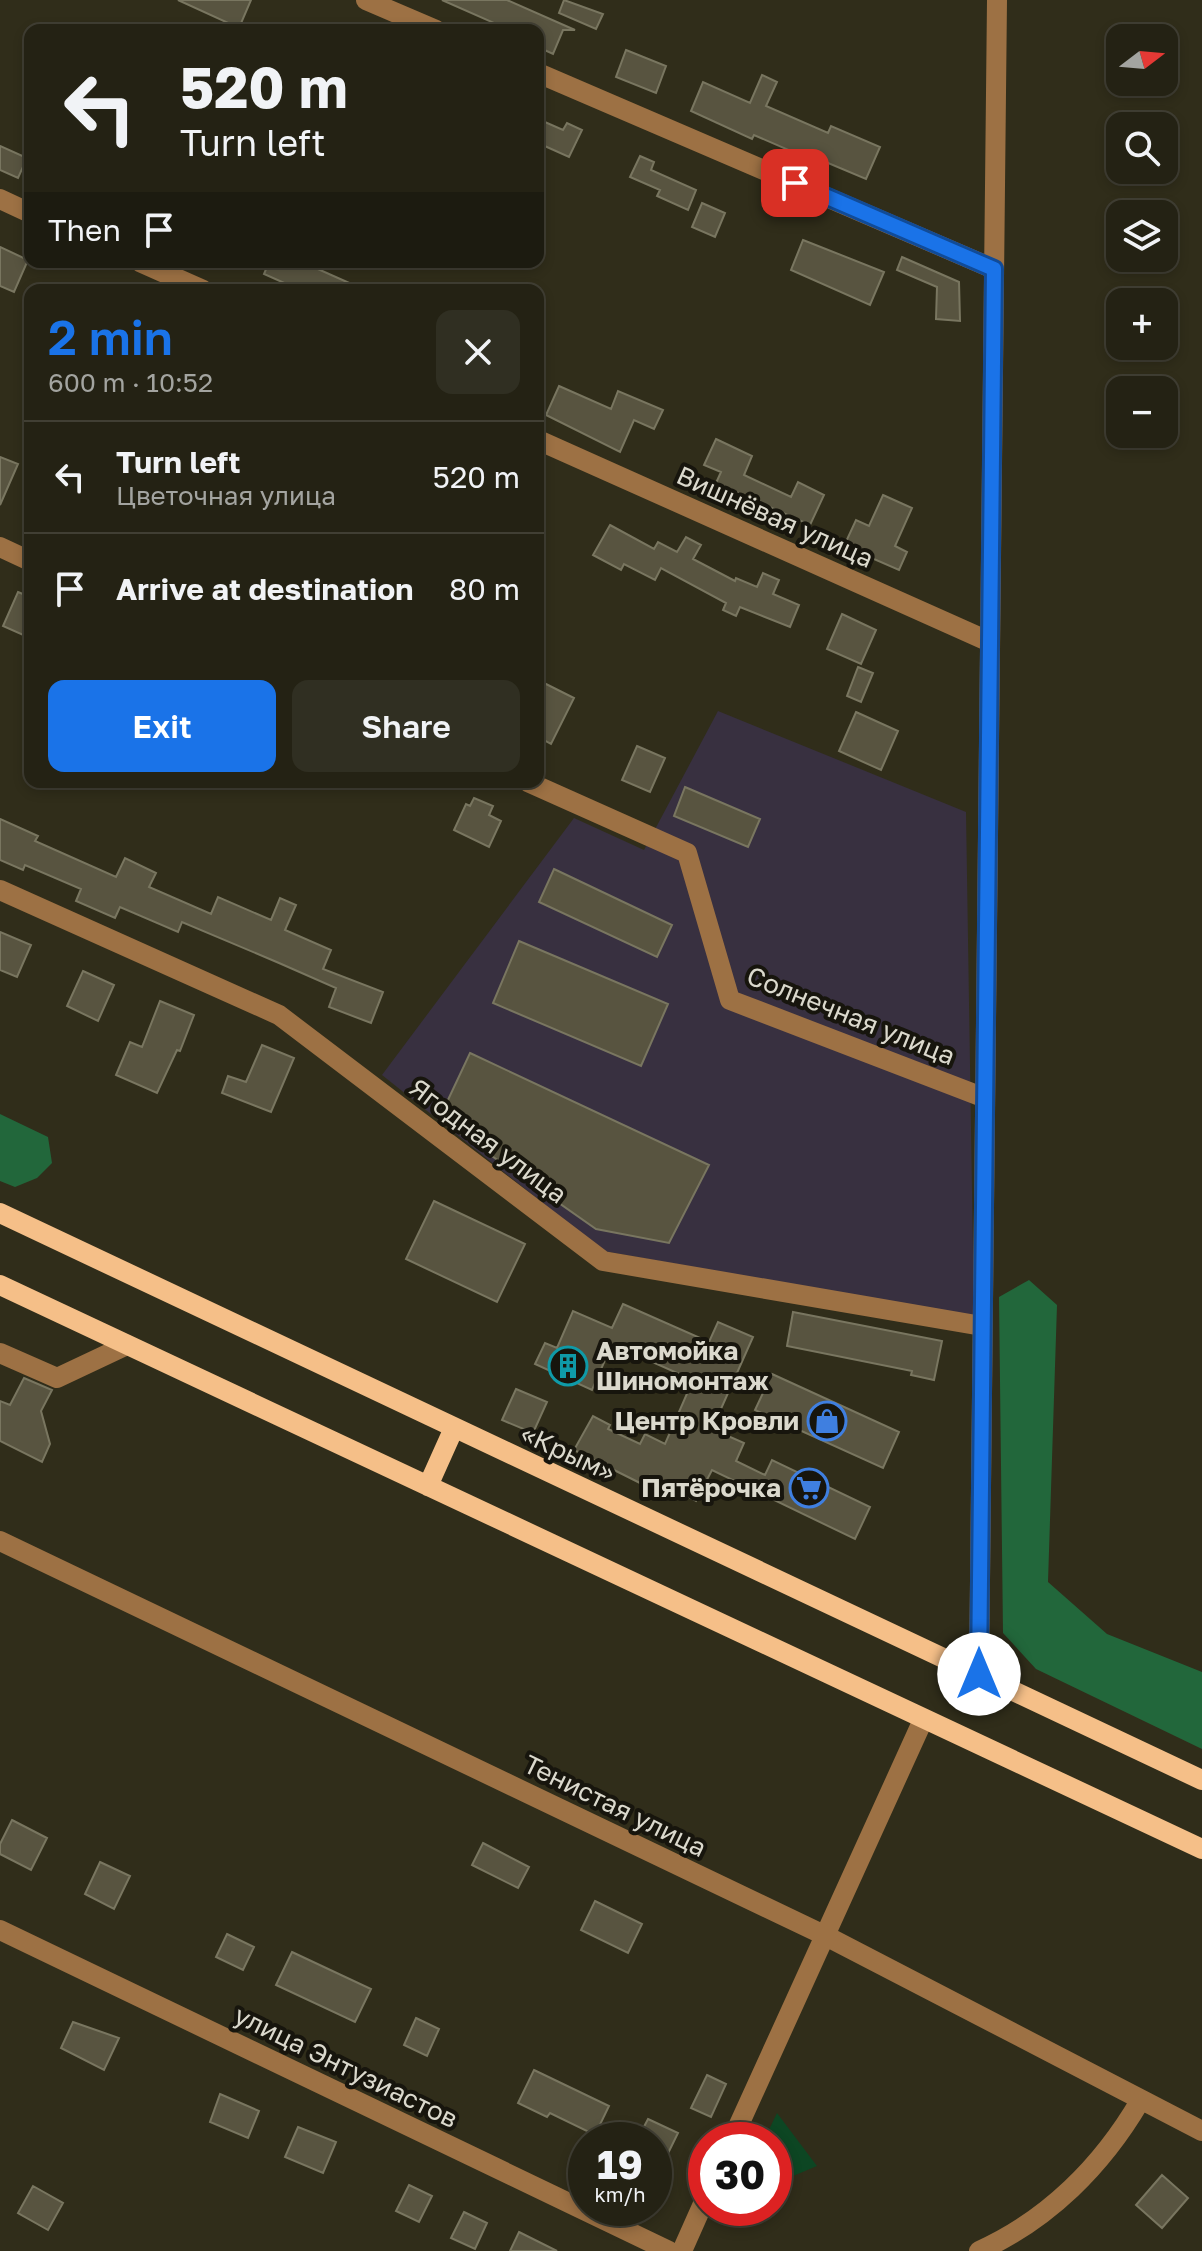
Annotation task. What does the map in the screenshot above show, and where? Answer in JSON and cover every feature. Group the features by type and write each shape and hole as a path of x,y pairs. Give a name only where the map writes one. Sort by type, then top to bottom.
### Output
{"main road":[{"name":"«Крым»","path":"0,1213 1202,1780"},
{"path":"0,1285 1202,1849"},
{"path":"428,1486 454,1428"}],"street":[{"path":"366,0 422,24"},
{"path":"979,1674 997,0"},
{"path":"544,76 994,269"},
{"path":"0,199 24,210"},
{"path":"154,268 190,284"},
{"name":"Вишнёвая улица","path":"544,443 990,642"},
{"path":"0,547 24,558"},
{"name":"Солнечная улица","path":"541,788 687,853 730,1000 985,1098"},
{"name":"Ягодная улица","path":"0,890 279,1015 603,1261 982,1326"},
{"path":"0,1353 57,1378 127,1345"},
{"name":"Тенистая улица","path":"0,1541 824,1935 1202,2131"},
{"path":"740,2122 923,1720"},
{"name":"улица Энтузиастов","path":"0,1930 669,2251"},
{"path":"979,2251 1034,2219 1066,2194 1119,2137 1140,2101"},
{"path":"682,2251 693,2226"}],"shaded area":[{"path":"718,711 966,812 974,1317 603,1251 382,1075 574,818 644,850"}],"green space":[{"path":"0,1114 48,1137 52,1163 37,1178 15,1187 0,1181"},
{"path":"1029,1280 1057,1305 1048,1582 1107,1634 1202,1672 1202,1749 1036,1669 1003,1633 999,1297"},
{"path":"777,2113 784,2122 773,2122"},
{"path":"792,2133 817,2166 792,2176"}],"building":[{"path":"178,0 251,0 241,24 230,24"},
{"path":"442,0 507,0 575,30 563,30 553,54 544,50 544,24 496,24"},
{"path":"564,0 603,14 596,29 559,13"},
{"path":"626,50 666,66 656,93 616,77"},
{"path":"762,75 777,82 766,106 828,133 831,126 880,147 866,179 754,135 752,139 691,111 703,82 750,103"},
{"path":"544,122 563,130 567,123 582,130 569,157 544,146"},
{"path":"0,146 24,157 18,178 0,170"},
{"path":"640,156 654,162 651,170 696,190 688,210 657,196 660,190 630,177"},
{"path":"702,203 725,213 715,237 692,227"},
{"path":"803,240 884,272 870,305 791,270"},
{"path":"0,247 24,258 24,268 14,292 0,286"},
{"path":"902,257 959,282 960,321 936,319 937,287 897,270"},
{"path":"266,268 316,268 352,284 286,284 264,274"},
{"path":"559,386 611,409 618,391 663,410 654,429 634,420 620,452 546,415"},
{"path":"716,439 752,456 744,475 791,497 798,482 824,495 810,525 716,483 721,472 704,465"},
{"path":"0,457 18,464 0,505"},
{"path":"883,495 912,508 895,546 907,552 899,570 844,546 856,520 869,526"},
{"path":"610,525 654,549 658,542 677,552 686,537 701,545 693,559 735,581 736,578 757,587 763,573 779,580 773,594 799,605 790,627 740,607 736,616 723,610 726,603 661,568 655,580 624,564 621,570 593,555"},
{"path":"18,592 24,594 24,635 3,626"},
{"path":"842,614 876,630 861,664 827,649"},
{"path":"858,667 873,673 861,702 847,696"},
{"path":"544,683 574,698 551,744 544,740"},
{"path":"856,712 898,731 881,770 839,751"},
{"path":"637,746 665,758 650,792 622,780"},
{"path":"685,787 760,819 748,847 674,816"},
{"path":"474,798 493,806 489,815 501,821 489,847 454,830 466,804 470,806"},
{"path":"0,819 38,836 35,841 116,877 125,858 156,873 149,887 211,914 218,897 271,920 280,898 296,905 285,930 331,950 323,969 383,992 371,1023 329,1007 336,988 182,922 178,932 120,907 115,918 76,901 81,889 25,865 23,870 0,860"},
{"path":"554,869 672,925 657,957 539,902"},
{"path":"0,932 31,945 17,977 0,970"},
{"path":"519,941 668,1004 641,1066 493,1003"},
{"path":"83,971 114,985 98,1021 67,1006"},
{"path":"160,1001 194,1015 180,1051 177,1050 157,1093 116,1075 130,1042 142,1047"},
{"path":"262,1045 294,1058 271,1112 222,1093 228,1076 246,1082"},
{"path":"470,1053 709,1165 669,1243 596,1229 439,1119"},
{"path":"434,1201 525,1244 497,1302 406,1259"},
{"path":"623,1304 709,1342 718,1322 753,1337 712,1429 744,1443 736,1461 765,1475 772,1460 870,1507 855,1539 712,1470 696,1501 650,1476 646,1486 574,1450 593,1416 610,1425 608,1429 640,1444 645,1434 665,1444 693,1380 612,1344 592,1390 535,1364 545,1343 557,1348 573,1311 612,1328"},
{"path":"793,1312 942,1341 934,1380 911,1375 912,1371 787,1346"},
{"name":"Центр Кровли","path":"772,1374 899,1432 883,1468 755,1410"},
{"path":"24,1378 52,1390 41,1411 50,1444 42,1462 0,1441 0,1401 10,1405"},
{"path":"516,1389 547,1402 533,1433 502,1420"},
{"path":"12,1820 47,1838 31,1870 0,1854 0,1844"},
{"path":"483,1843 529,1867 518,1888 472,1865"},
{"path":"100,1862 130,1876 114,1909 85,1894"},
{"path":"595,1901 642,1924 628,1953 581,1930"},
{"path":"227,1934 254,1947 243,1970 216,1957"},
{"path":"292,1952 371,1989 355,2022 276,1985"},
{"path":"416,2018 439,2029 427,2056 404,2045"},
{"path":"73,2022 119,2038 104,2070 61,2048"},
{"path":"534,2070 609,2106 601,2122 568,2122 550,2113 547,2117 518,2103"},
{"path":"707,2075 726,2084 711,2117 691,2108"},
{"path":"220,2094 259,2111 248,2138 210,2122"},
{"path":"298,2127 336,2142 323,2173 285,2157"},
{"path":"672,2130 678,2133 672,2145"},
{"path":"1162,2175 1188,2198 1162,2228 1136,2205"},
{"path":"409,2185 432,2196 419,2222 396,2211"},
{"path":"33,2186 63,2203 48,2230 18,2213"},
{"path":"464,2212 487,2223 475,2249 451,2238"},
{"path":"519,2232 557,2251 510,2251"}],"place":[{"name":"Автомойка Шиномонтаж","path":"568,1366"},
{"name":"Центр Кровли","path":"827,1421"},
{"name":"Пятёрочка","path":"809,1488"}],"route":[{"path":"795,183 994,269 979,1674"}]}
